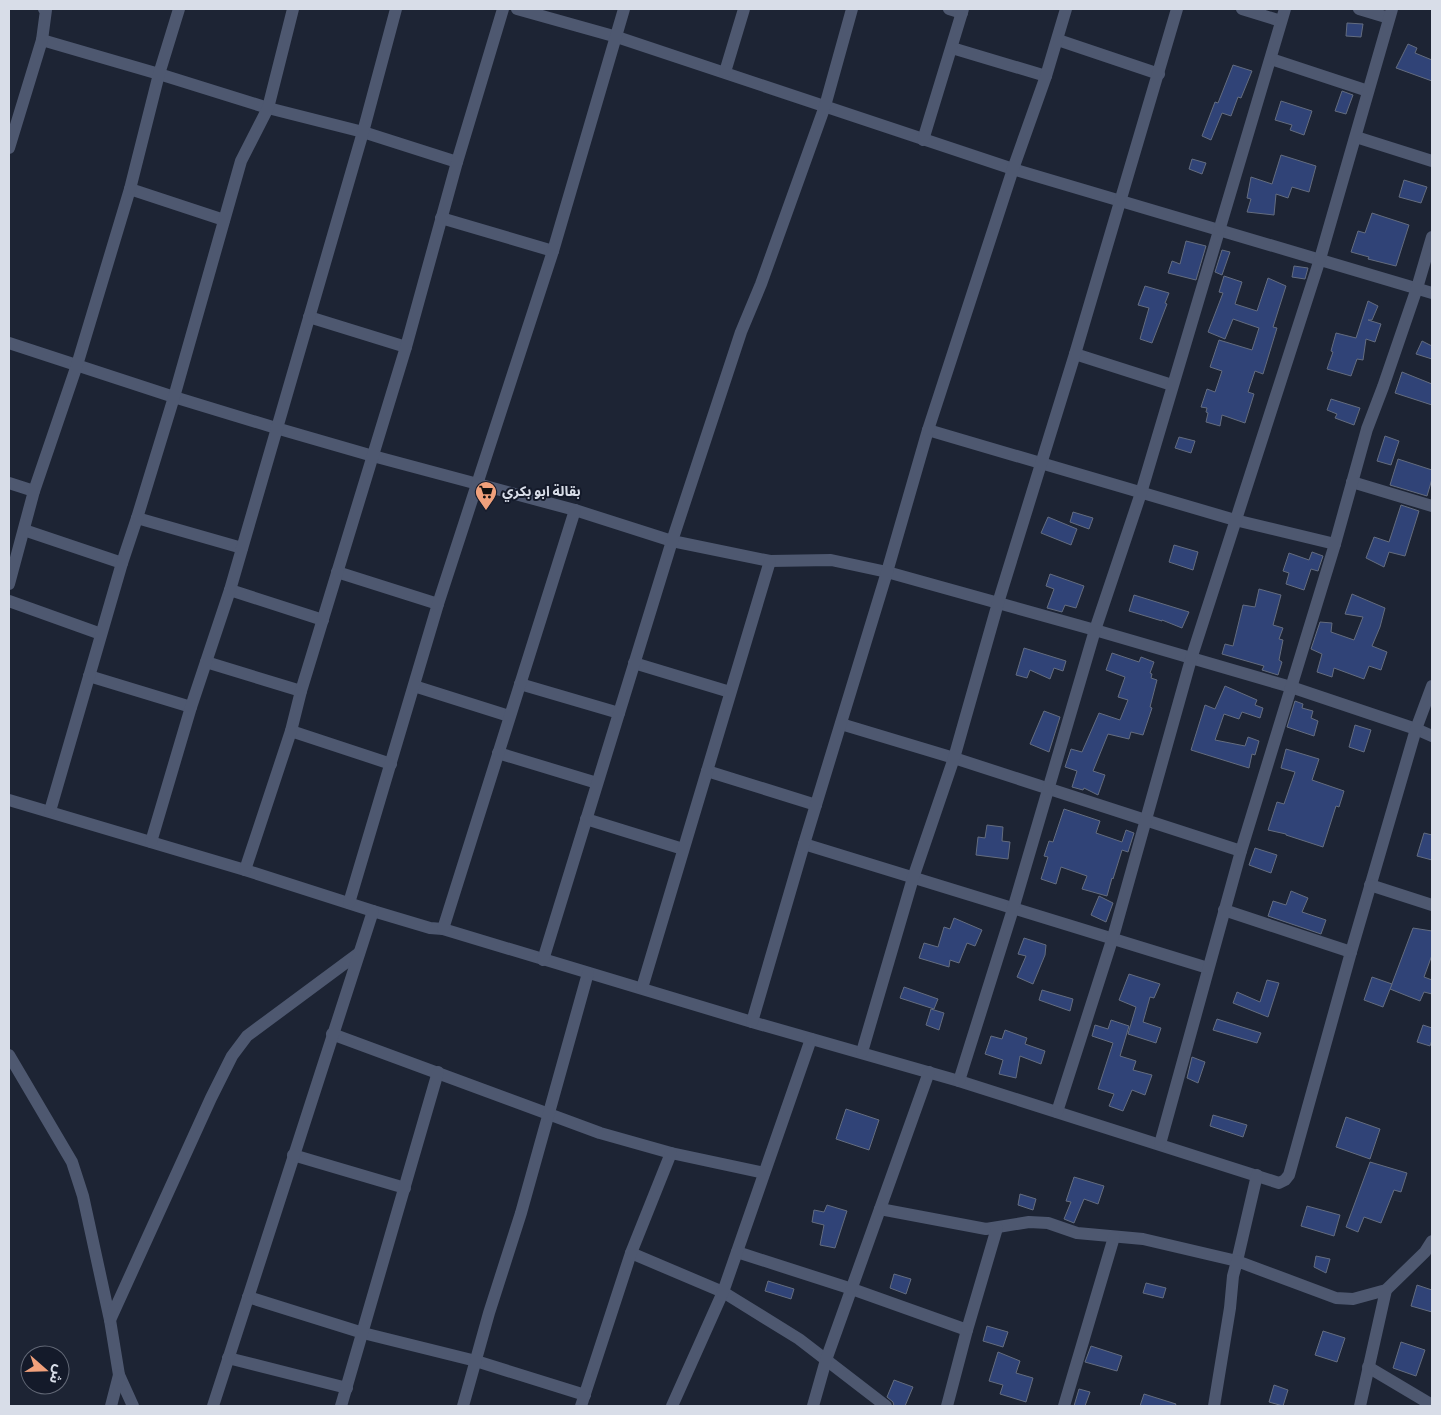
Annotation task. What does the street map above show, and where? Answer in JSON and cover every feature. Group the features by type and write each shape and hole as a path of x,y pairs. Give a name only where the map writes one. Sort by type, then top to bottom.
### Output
{"street":[{"path":"9,148 42,40 46,9"},
{"path":"9,584 34,491 77,365 130,189 159,74 179,9"},
{"path":"50,811 122,563 174,397 241,161 268,108 293,9"},
{"path":"151,842 191,708 230,590 363,132 396,9"},
{"path":"245,870 291,731 301,691 406,347 457,162 503,9"},
{"path":"517,9 617,37 1013,169 1432,293"},
{"path":"349,903 438,604 553,251 624,9"},
{"path":"725,72 744,9"},
{"path":"543,960 672,541 741,332 761,284 825,106 852,9"},
{"path":"923,140 963,11 949,9"},
{"path":"752,1022 928,430 1013,169 1058,40 1066,9"},
{"path":"862,1052 913,878 954,758 998,603 1076,354 1177,9"},
{"path":"959,1081 1013,908 1095,630 1141,493 1283,15 1242,9"},
{"path":"1057,1112 1113,938 1191,659 1320,259 1390,14 1359,9"},
{"path":"42,40 268,108 363,132 457,162"},
{"path":"1058,40 1159,74"},
{"path":"952,48 1046,76"},
{"path":"1271,60 1368,91"},
{"path":"1356,137 1432,161"},
{"path":"130,189 224,220"},
{"path":"441,218 553,251"},
{"path":"1160,1144 1224,910 1335,544 1366,429 1384,387 1418,288 1432,237"},
{"path":"309,317 406,347"},
{"path":"9,343 276,428 373,456 477,482 575,510 672,541 770,561 831,560 887,572 1095,630 1291,688 1432,736"},
{"path":"1076,354 1172,385"},
{"path":"928,430 1235,520 1335,544"},
{"path":"1352,482 1432,506"},
{"path":"9,483 34,491"},
{"path":"443,929 575,510"},
{"path":"137,518 242,548"},
{"path":"24,530 122,563"},
{"path":"642,988 770,561"},
{"path":"337,572 438,604"},
{"path":"230,590 323,620"},
{"path":"9,601 102,634"},
{"path":"206,662 301,691"},
{"path":"634,662 730,692"},
{"path":"89,676 191,708"},
{"path":"520,684 619,713"},
{"path":"414,686 509,716"},
{"path":"9,800 245,870 430,928 443,929 752,1022 959,1081 1279,1182 1285,1180 1289,1175 1370,885 1416,729 1432,686"},
{"path":"841,724 954,758 1241,852"},
{"path":"291,731 391,764"},
{"path":"498,754 597,783"},
{"path":"707,771 816,805"},
{"path":"586,819 683,849"},
{"path":"804,844 1208,968"},
{"path":"1370,885 1432,905"},
{"path":"1224,910 1351,952"},
{"path":"213,1406 373,911"},
{"path":"110,1320 210,1098 232,1056 247,1036 360,953"},
{"path":"463,1406 521,1212 588,973"},
{"path":"332,1034 548,1112 600,1133 671,1153 764,1173"},
{"path":"672,1406 723,1292 812,1039"},
{"path":"9,1055 72,1162 83,1196 110,1320 119,1375 132,1406"},
{"path":"341,1406 438,1072"},
{"path":"814,1406 826,1360 929,1072"},
{"path":"248,1298 363,1333 476,1360 583,1401 631,1253 671,1153"},
{"path":"293,1155 405,1188"},
{"path":"1214,1406 1230,1308 1233,1276 1257,1176"},
{"path":"880,1209 975,1228 997,1228 1039,1222 1078,1233 1143,1239 1237,1261 1336,1298 1353,1299 1386,1290 1424,1252 1432,1241"},
{"path":"947,1406 997,1228"},
{"path":"1064,1406 1114,1237"},
{"path":"737,1252 852,1289 967,1330"},
{"path":"631,1253 723,1292 799,1339 886,1406"},
{"path":"1360,1406 1386,1290"},
{"path":"228,1358 346,1388"},
{"path":"1368,1367 1432,1404"},
{"path":"111,1406 119,1375"}],"building":[{"path":"1347,23 1363,24 1361,37 1346,36"},
{"path":"1408,44 1417,48 1415,53 1432,60 1432,81 1396,68"},
{"path":"1233,65 1252,71 1241,98 1238,97 1231,116 1222,113 1211,140 1202,136 1215,102 1218,103"},
{"path":"1342,91 1353,95 1346,114 1335,111"},
{"path":"1281,101 1312,111 1304,135 1290,130 1292,125 1275,120"},
{"path":"1281,155 1316,166 1309,192 1292,187 1288,198 1276,194 1274,215 1247,212 1251,199 1247,198 1251,177 1272,184"},
{"path":"1192,159 1206,163 1202,174 1189,169"},
{"path":"1404,180 1427,187 1421,203 1399,197"},
{"path":"1372,213 1409,225 1396,266 1368,259 1369,257 1351,252 1358,231 1365,233"},
{"path":"1186,241 1206,246 1196,280 1168,273 1172,261 1180,264"},
{"path":"1222,250 1230,252 1222,275 1215,272"},
{"path":"1294,266 1308,268 1305,279 1292,277"},
{"path":"1224,276 1242,282 1235,304 1257,311 1268,278 1286,286 1273,327 1277,328 1263,374 1255,371 1248,392 1254,394 1245,423 1222,415 1220,426 1206,422 1207,408 1201,407 1207,389 1215,392 1222,371 1210,367 1219,340 1252,350 1259,328 1233,319 1225,339 1208,332 1223,293 1219,292"},
{"path":"1145,286 1169,293 1165,303 1167,304 1152,343 1140,339 1149,308 1138,305"},
{"path":"1368,301 1378,306 1372,320 1368,320 1381,324 1375,342 1366,339 1363,360 1357,359 1351,376 1327,369 1333,352 1331,351 1336,333 1356,338"},
{"path":"1422,341 1432,346 1432,359 1416,354"},
{"path":"1402,372 1432,384 1432,405 1395,393"},
{"path":"1331,399 1360,408 1354,425 1335,418 1337,414 1327,410"},
{"path":"1385,436 1399,441 1391,465 1377,461"},
{"path":"1179,437 1195,441 1191,453 1175,448"},
{"path":"1398,459 1432,470 1432,479 1427,496 1390,485"},
{"path":"1401,505 1419,511 1405,556 1389,552 1384,567 1366,558 1374,537 1389,542"},
{"path":"1073,512 1093,518 1089,529 1070,522"},
{"path":"1048,517 1077,529 1071,545 1041,533"},
{"path":"1174,545 1198,552 1193,570 1169,562"},
{"path":"1312,552 1323,556 1318,571 1311,569 1304,590 1286,584 1289,573 1283,571 1289,553 1309,560"},
{"path":"1050,574 1084,586 1076,608 1065,605 1062,612 1047,608 1054,589 1046,586"},
{"path":"1259,589 1281,595 1273,625 1283,628 1279,639 1283,640 1279,660 1282,662 1278,675 1262,670 1264,666 1222,654 1225,644 1233,646 1243,605 1255,607"},
{"path":"1352,594 1385,608 1372,646 1387,652 1381,670 1369,666 1364,679 1334,668 1332,677 1317,672 1322,654 1311,649 1320,622 1332,623 1331,632 1354,640 1363,617 1345,614"},
{"path":"1134,595 1189,612 1182,628 1162,620 1129,611"},
{"path":"1024,648 1066,661 1063,671 1054,668 1050,679 1030,670 1027,678 1016,675"},
{"path":"1112,653 1139,662 1141,657 1154,662 1150,673 1152,674 1151,678 1157,680 1150,707 1152,708 1143,735 1131,732 1129,739 1108,734 1093,771 1105,775 1098,795 1084,788 1083,790 1072,787 1077,771 1065,767 1071,749 1082,752 1099,713 1120,720 1128,700 1118,697 1125,677 1106,670"},
{"path":"1225,686 1257,700 1255,705 1263,708 1260,718 1242,712 1239,719 1224,714 1215,740 1245,746 1248,737 1259,741 1255,755 1252,754 1249,768 1191,750 1205,705 1215,709"},
{"path":"1295,701 1303,704 1302,708 1313,711 1311,718 1318,721 1314,736 1287,727"},
{"path":"1044,711 1060,717 1049,752 1030,744"},
{"path":"1355,725 1371,730 1364,752 1349,747"},
{"path":"1286,749 1319,759 1312,780 1344,791 1339,807 1336,806 1323,847 1268,830 1277,802 1284,804 1295,772 1281,768"},
{"path":"1064,809 1100,821 1096,833 1122,842 1126,830 1134,833 1128,852 1122,850 1107,896 1082,889 1087,876 1061,867 1056,884 1041,879 1048,857 1044,856 1049,841 1053,842"},
{"path":"987,825 1003,827 1002,841 1010,842 1008,859 976,855 978,837 985,838"},
{"path":"1424,833 1432,835 1432,860 1417,856"},
{"path":"1255,848 1277,855 1271,873 1249,865"},
{"path":"1291,891 1308,898 1302,912 1326,920 1321,934 1268,916 1273,901 1286,905"},
{"path":"1099,896 1113,903 1106,922 1091,915"},
{"path":"954,918 982,930 975,946 967,943 959,963 950,960 949,967 919,958 924,943 938,947 944,927 950,929"},
{"path":"1413,928 1432,931 1432,955 1424,977 1432,980 1432,994 1424,992 1420,1001 1390,989"},
{"path":"1024,938 1046,945 1045,955 1033,984 1017,977 1026,956 1018,954"},
{"path":"1129,974 1160,984 1154,998 1150,997 1143,1022 1161,1028 1156,1043 1128,1034 1136,1007 1119,1000"},
{"path":"1372,977 1392,984 1383,1007 1364,1000"},
{"path":"1267,980 1279,983 1268,1017 1233,1003 1237,992 1260,1002"},
{"path":"904,987 938,999 934,1009 900,998"},
{"path":"1042,990 1073,999 1070,1011 1039,1000"},
{"path":"931,1009 944,1013 939,1030 926,1025"},
{"path":"1217,1019 1261,1033 1257,1043 1213,1030"},
{"path":"1111,1020 1129,1026 1120,1056 1136,1061 1133,1070 1152,1075 1145,1095 1132,1090 1123,1111 1109,1106 1114,1094 1098,1089 1113,1043 1092,1036 1095,1025 1108,1029"},
{"path":"1423,1025 1432,1028 1430,1046 1417,1042"},
{"path":"1005,1030 1027,1038 1025,1044 1045,1051 1041,1064 1020,1056 1016,1078 999,1074 1003,1060 985,1054 991,1036 1002,1039"},
{"path":"1192,1057 1205,1062 1198,1083 1187,1078"},
{"path":"846,1109 879,1120 869,1150 836,1139"},
{"path":"1213,1115 1247,1125 1243,1137 1210,1126"},
{"path":"1346,1117 1380,1129 1370,1159 1336,1147"},
{"path":"1370,1162 1407,1173 1401,1192 1394,1190 1381,1223 1364,1217 1358,1232 1346,1227"},
{"path":"1074,1177 1104,1186 1098,1204 1084,1199 1074,1223 1064,1219 1071,1202 1066,1201"},
{"path":"1020,1194 1036,1199 1033,1210 1018,1205"},
{"path":"827,1205 847,1211 835,1248 820,1245 824,1225 812,1222 814,1210 824,1212"},
{"path":"1307,1206 1340,1215 1334,1236 1301,1226"},
{"path":"1316,1256 1330,1259 1326,1273 1314,1267"},
{"path":"894,1274 911,1279 906,1294 890,1288"},
{"path":"768,1281 794,1289 791,1299 765,1291"},
{"path":"1146,1283 1166,1288 1163,1298 1143,1293"},
{"path":"1417,1285 1432,1290 1432,1312 1411,1306"},
{"path":"987,1326 1008,1332 1003,1347 983,1341"},
{"path":"1323,1331 1345,1338 1337,1362 1315,1355"},
{"path":"1401,1342 1425,1350 1416,1376 1393,1368"},
{"path":"1091,1346 1122,1356 1117,1371 1085,1362"},
{"path":"998,1352 1020,1361 1016,1373 1033,1378 1026,1402 1000,1394 1003,1385 989,1381"},
{"path":"894,1380 913,1387 905,1406 894,1406 893,1402 887,1397"},
{"path":"1274,1385 1288,1390 1283,1406 1269,1402"},
{"path":"1079,1389 1090,1392 1085,1406 1074,1406"},
{"path":"1144,1394 1176,1404 1175,1406 1140,1406"}],"place":[{"name":"بقالة ابو بكري","path":"486,511"}]}
